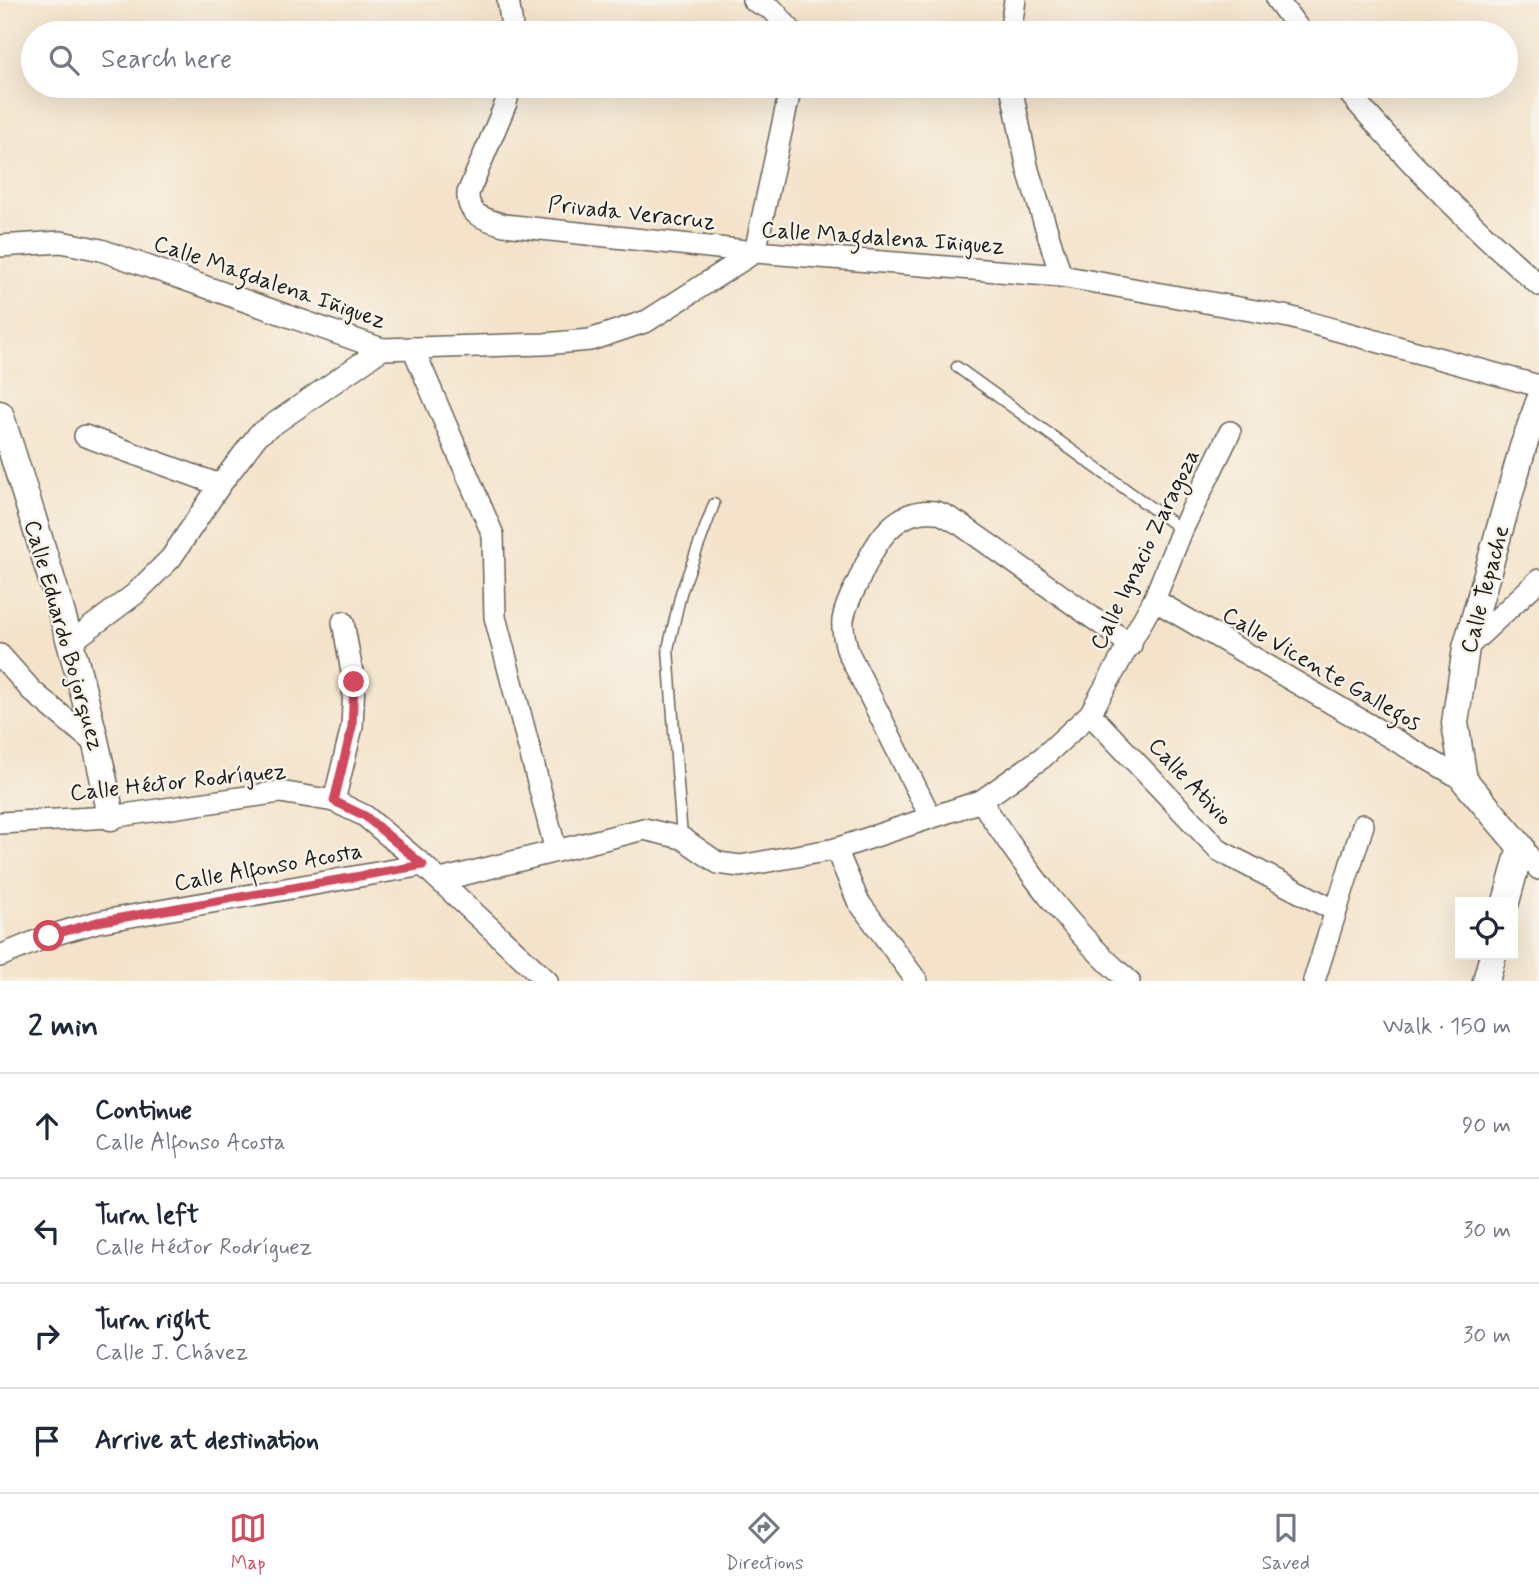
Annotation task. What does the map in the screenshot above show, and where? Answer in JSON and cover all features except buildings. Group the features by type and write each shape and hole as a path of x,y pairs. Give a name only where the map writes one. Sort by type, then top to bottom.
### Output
{"street":[{"path":"508,0 511,21"},
{"path":"753,0 773,10 783,21"},
{"path":"1012,21 1015,0"},
{"path":"1277,0 1293,21"},
{"name":"Privada Veracruz","path":"507,98 467,200 474,214 504,225 755,252"},
{"path":"755,252 788,98"},
{"path":"1013,98 1028,170 1061,276"},
{"path":"1353,98 1397,150 1469,224 1539,285"},
{"name":"Calle Magdalena Iñiguez","path":"0,246 61,242 101,250 382,349 544,345 590,340 647,321 678,304 755,252 1061,276 1289,317 1539,386"},
{"path":"414,348 493,535 495,617 556,850"},
{"path":"71,642 135,594 171,558 220,485 258,435 382,349"},
{"name":"Calle Tepache","path":"1464,780 1455,723 1466,648 1523,447 1539,402"},
{"name":"Calle Eduardo Bojorquez","path":"0,414 71,642 98,746 111,817"},
{"name":"Calle Ignacio Zaragoza","path":"682,838 718,863 740,866 836,849 981,801 1042,758 1090,714 1130,645 1154,600 1182,530 1230,432"},
{"path":"85,436 220,485"},
{"path":"930,816 848,652 844,636 845,610 875,544 889,529 911,514 937,512 970,531 1130,645"},
{"path":"1466,648 1539,580"},
{"name":"Calle Vicente Gallegos","path":"1154,600 1464,780"},
{"path":"334,801 352,727 354,682 343,622"},
{"path":"0,655 32,691 98,746"},
{"name":"Calle Ativio","path":"1090,714 1220,851 1336,911"},
{"path":"1464,780 1539,869"},
{"name":"Calle Héctor Rodríguez","path":"0,823 111,817 280,793 334,801 365,816 423,865"},
{"path":"981,801 1010,846 1099,955 1129,981"},
{"path":"1314,981 1363,825"},
{"path":"441,880 645,830 682,838"},
{"path":"1507,897 1521,847"},
{"path":"836,849 858,901 917,981"},
{"path":"423,865 547,981"},
{"name":"Calle Alfonso Acosta","path":"0,956 49,936 97,922 423,865"},
{"path":"1486,981 1492,960"}],"lane":[{"path":"957,368 1182,530"},
{"path":"682,838 668,649 681,593 714,504"}],"route":[{"path":"49,936 97,922 153,915 423,865 365,816 334,801 352,727 354,682"}]}
